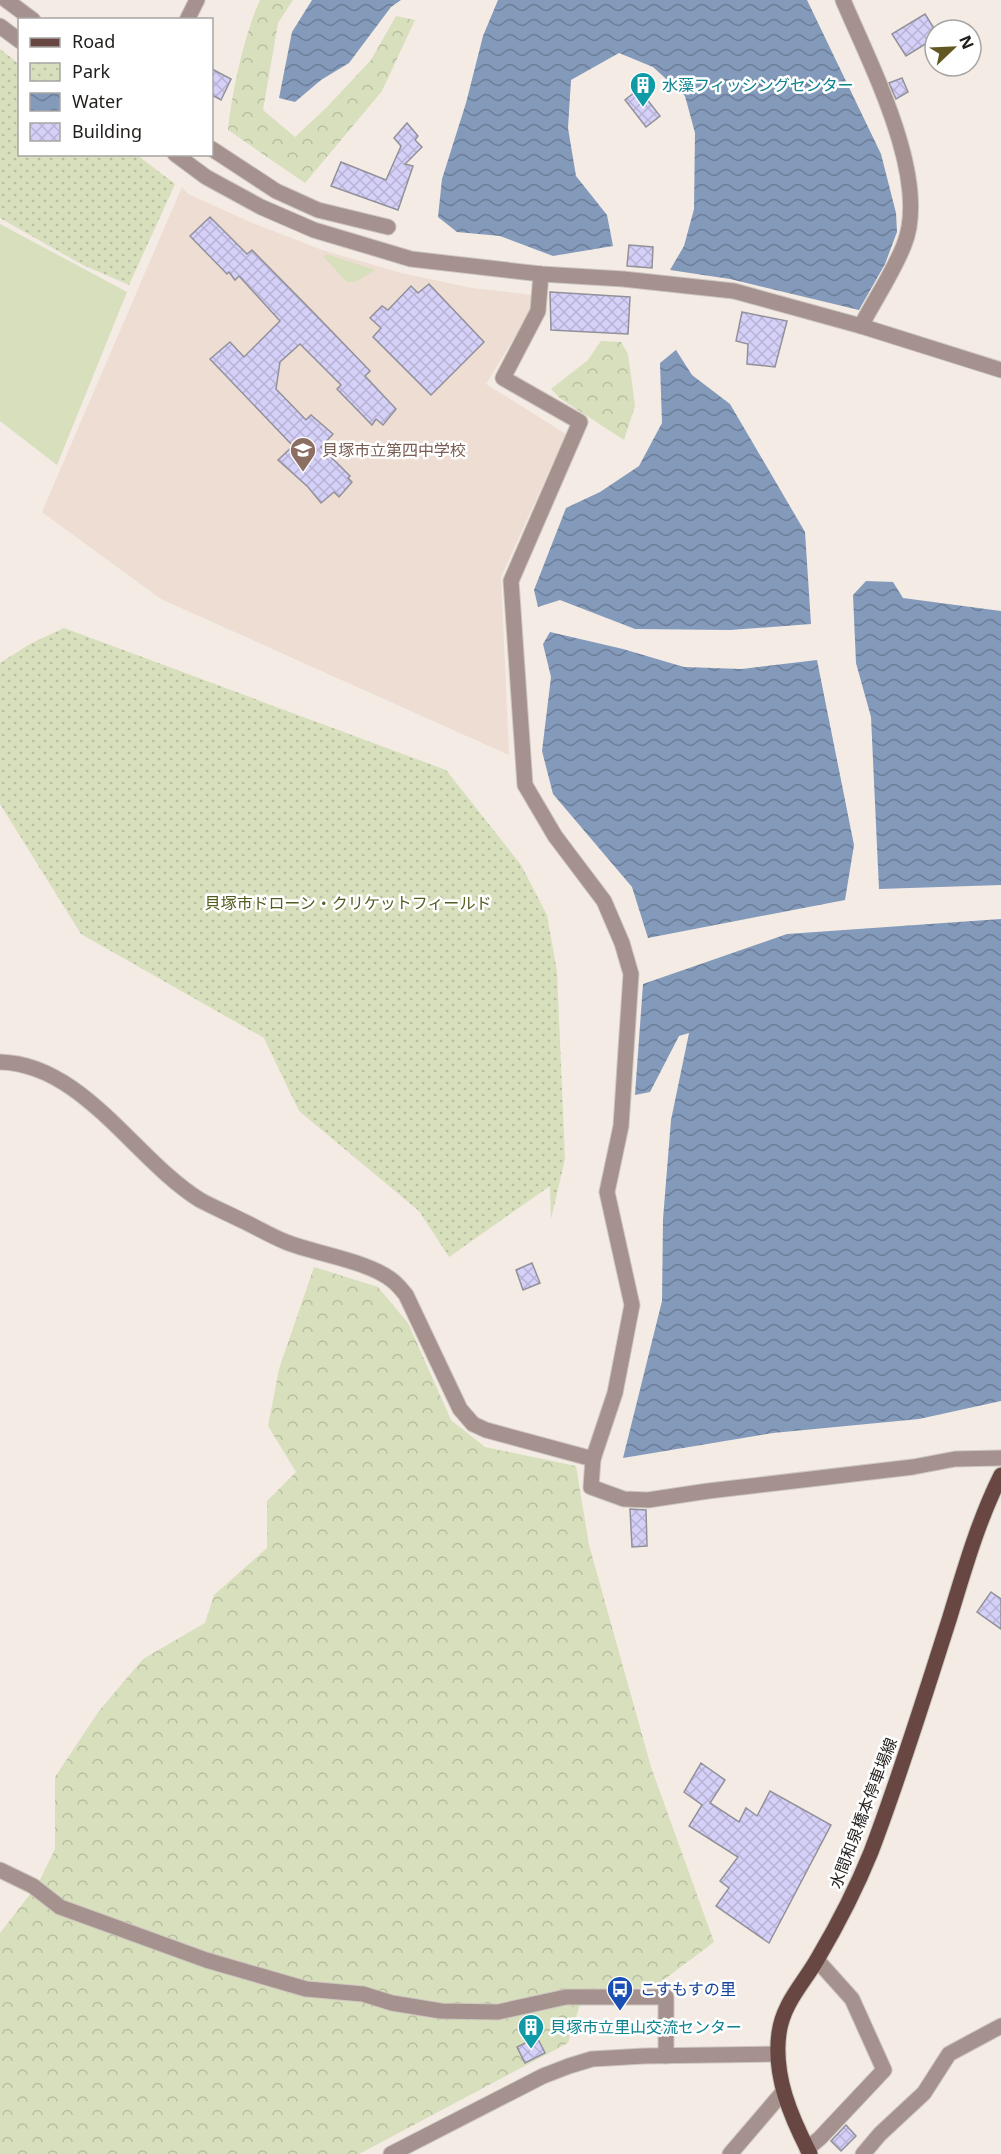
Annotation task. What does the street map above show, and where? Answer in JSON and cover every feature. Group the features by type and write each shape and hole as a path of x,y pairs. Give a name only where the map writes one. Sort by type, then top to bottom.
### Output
{"main road":[{"name":"水間和泉橋本停車場線","path":"809,2151 783,2092 777,2054 783,2016 850,1900 871,1852 979,1529 1001,1475"}],"street":[{"path":"6,0 30,18"},
{"path":"188,18 197,0"},
{"path":"843,0 899,134 911,202 905,244 861,326"},
{"path":"0,26 18,40"},
{"path":"213,150 276,191 318,210 388,227"},
{"path":"178,156 206,177 261,207 309,228 411,259 541,274 633,280 734,291 861,326 1001,370"},
{"path":"309,228 318,210"},
{"path":"541,274 538,310 502,378 580,422 511,581 525,785 555,836 604,901 622,943 631,974 621,1126 607,1192 632,1305 615,1393 593,1459 591,1487 624,1499 648,1500 913,1467 955,1459 1001,1458"},
{"path":"0,1062 11,1062 38,1070 68,1085 93,1105 175,1183 201,1201 287,1242 365,1266 392,1280 406,1294 460,1409 473,1424 486,1430 593,1459"},
{"path":"0,1870 33,1886 60,1907 206,1960 306,1989 363,1994 392,2003 441,2012 498,2012 566,1997 666,1997 666,2056"},
{"path":"809,2151 884,2070 852,1999 817,1960"},
{"path":"863,2154 880,2134 924,2093 949,2054 1001,2026"},
{"path":"391,2154 543,2076 592,2060 777,2054"},
{"path":"730,2154 783,2092"}],"shaded area":[{"name":"貝塚市立第四中学校","path":"182,187 188,194 250,222 322,250 401,273 472,288 533,295 531,310 486,384 566,434 501,577 509,755 161,599 42,512"}],"green space":[{"path":"260,0 293,0 278,23 263,110 295,137 371,60 396,16 415,20 382,91 305,183 228,130 240,64"},
{"path":"0,49 18,63 18,156 138,156 175,184 129,285 81,264 0,218"},
{"path":"0,224 127,292 57,465 0,421"},
{"path":"326,254 375,270 357,281 347,282 324,257"},
{"path":"601,341 621,342 628,354 635,406 624,440 561,399 551,389 588,360"},
{"name":"貝塚市ドローン・クリケットフィールド","path":"64,628 446,770 521,865 547,915 557,972 565,1159 551,1219 550,1186 449,1257 419,1211 299,1111 264,1038 81,934 0,804 0,663 30,644"},
{"path":"314,1267 378,1287 408,1323 451,1420 485,1447 576,1466 589,1545 651,1767 714,1942 654,1987 584,1991 568,2043 359,2154 0,2154 0,1933 38,1884 55,1849 55,1777 99,1711 143,1659 205,1623 214,1595 267,1548 267,1501 296,1472 268,1426 279,1369"}],"water":[{"path":"312,0 401,0 391,7 349,63 321,80 295,102 279,98 292,32"},
{"path":"498,0 807,0 881,154 896,213 897,232 885,264 859,310 730,279 670,270 684,246 694,209 695,133 685,96 653,67 619,53 571,80 568,128 576,176 607,215 613,246 553,256 500,236 457,232 438,217 442,179 466,103 483,36"},
{"path":"676,350 692,375 730,404 805,532 811,624 730,630 635,629 560,600 538,607 534,590 566,508 600,492 639,466 662,423 660,363"},
{"path":"866,581 893,582 903,598 1001,611 1001,885 879,889 871,717 856,663 853,595"},
{"path":"550,632 623,649 684,667 742,669 817,660 854,845 845,900 648,938 632,887 553,794 542,751 551,677 543,644"},
{"path":"1001,919 1001,1401 919,1419 773,1433 623,1458 662,1301 663,1219 671,1120 689,1033 679,1036 650,1092 635,1095 643,984 787,934"}],"building":[{"path":"925,14 928,18 923,18 923,45 906,56 892,34"},
{"path":"213,70 231,79 221,100 213,96"},
{"path":"902,78 908,92 896,99 889,83"},
{"name":"水藻フィッシングセンター","path":"639,89 660,116 646,127 625,100"},
{"path":"407,123 418,136 415,140 422,147 405,164 413,166 398,210 331,186 341,162 386,180 401,146 394,138"},
{"path":"210,217 247,254 252,250 314,313 370,371 365,376 396,409 383,425 376,419 372,425 337,389 341,385 300,344 280,362 276,389 306,420 311,415 333,434 321,447 350,476 348,478 352,482 339,497 334,492 321,503 308,487 278,460 293,446 210,359 230,342 244,357 280,321 239,276 235,280 229,272 227,274 190,236"},
{"path":"629,245 653,247 652,268 627,266"},
{"path":"429,284 484,342 431,395 373,337 381,328 370,318 382,306 388,310 411,286 418,293"},
{"path":"550,292 630,297 628,334 551,330"},
{"path":"742,312 787,321 775,367 747,364 748,344 736,341"},
{"path":"532,1263 540,1283 523,1290 516,1270"},
{"path":"630,1509 646,1510 647,1546 632,1547"},
{"path":"991,1592 1001,1599 1001,1629 977,1612"},
{"path":"701,1763 725,1780 710,1803 739,1822 746,1808 757,1816 770,1791 831,1825 769,1943 716,1906 729,1888 720,1881 738,1857 689,1826 702,1805 684,1792"},
{"name":"貝塚市立里山交流センター","path":"537,2037 545,2053 525,2063 517,2047"},
{"path":"846,2125 856,2136 841,2151 831,2141"}],"place":[{"name":"水藻フィッシングセンター","path":"643,108"},
{"name":"貝塚市立第四中学校","path":"303,473"},
{"name":"こすもすの里","path":"620,2012"},
{"name":"貝塚市立里山交流センター","path":"531,2050"}]}
